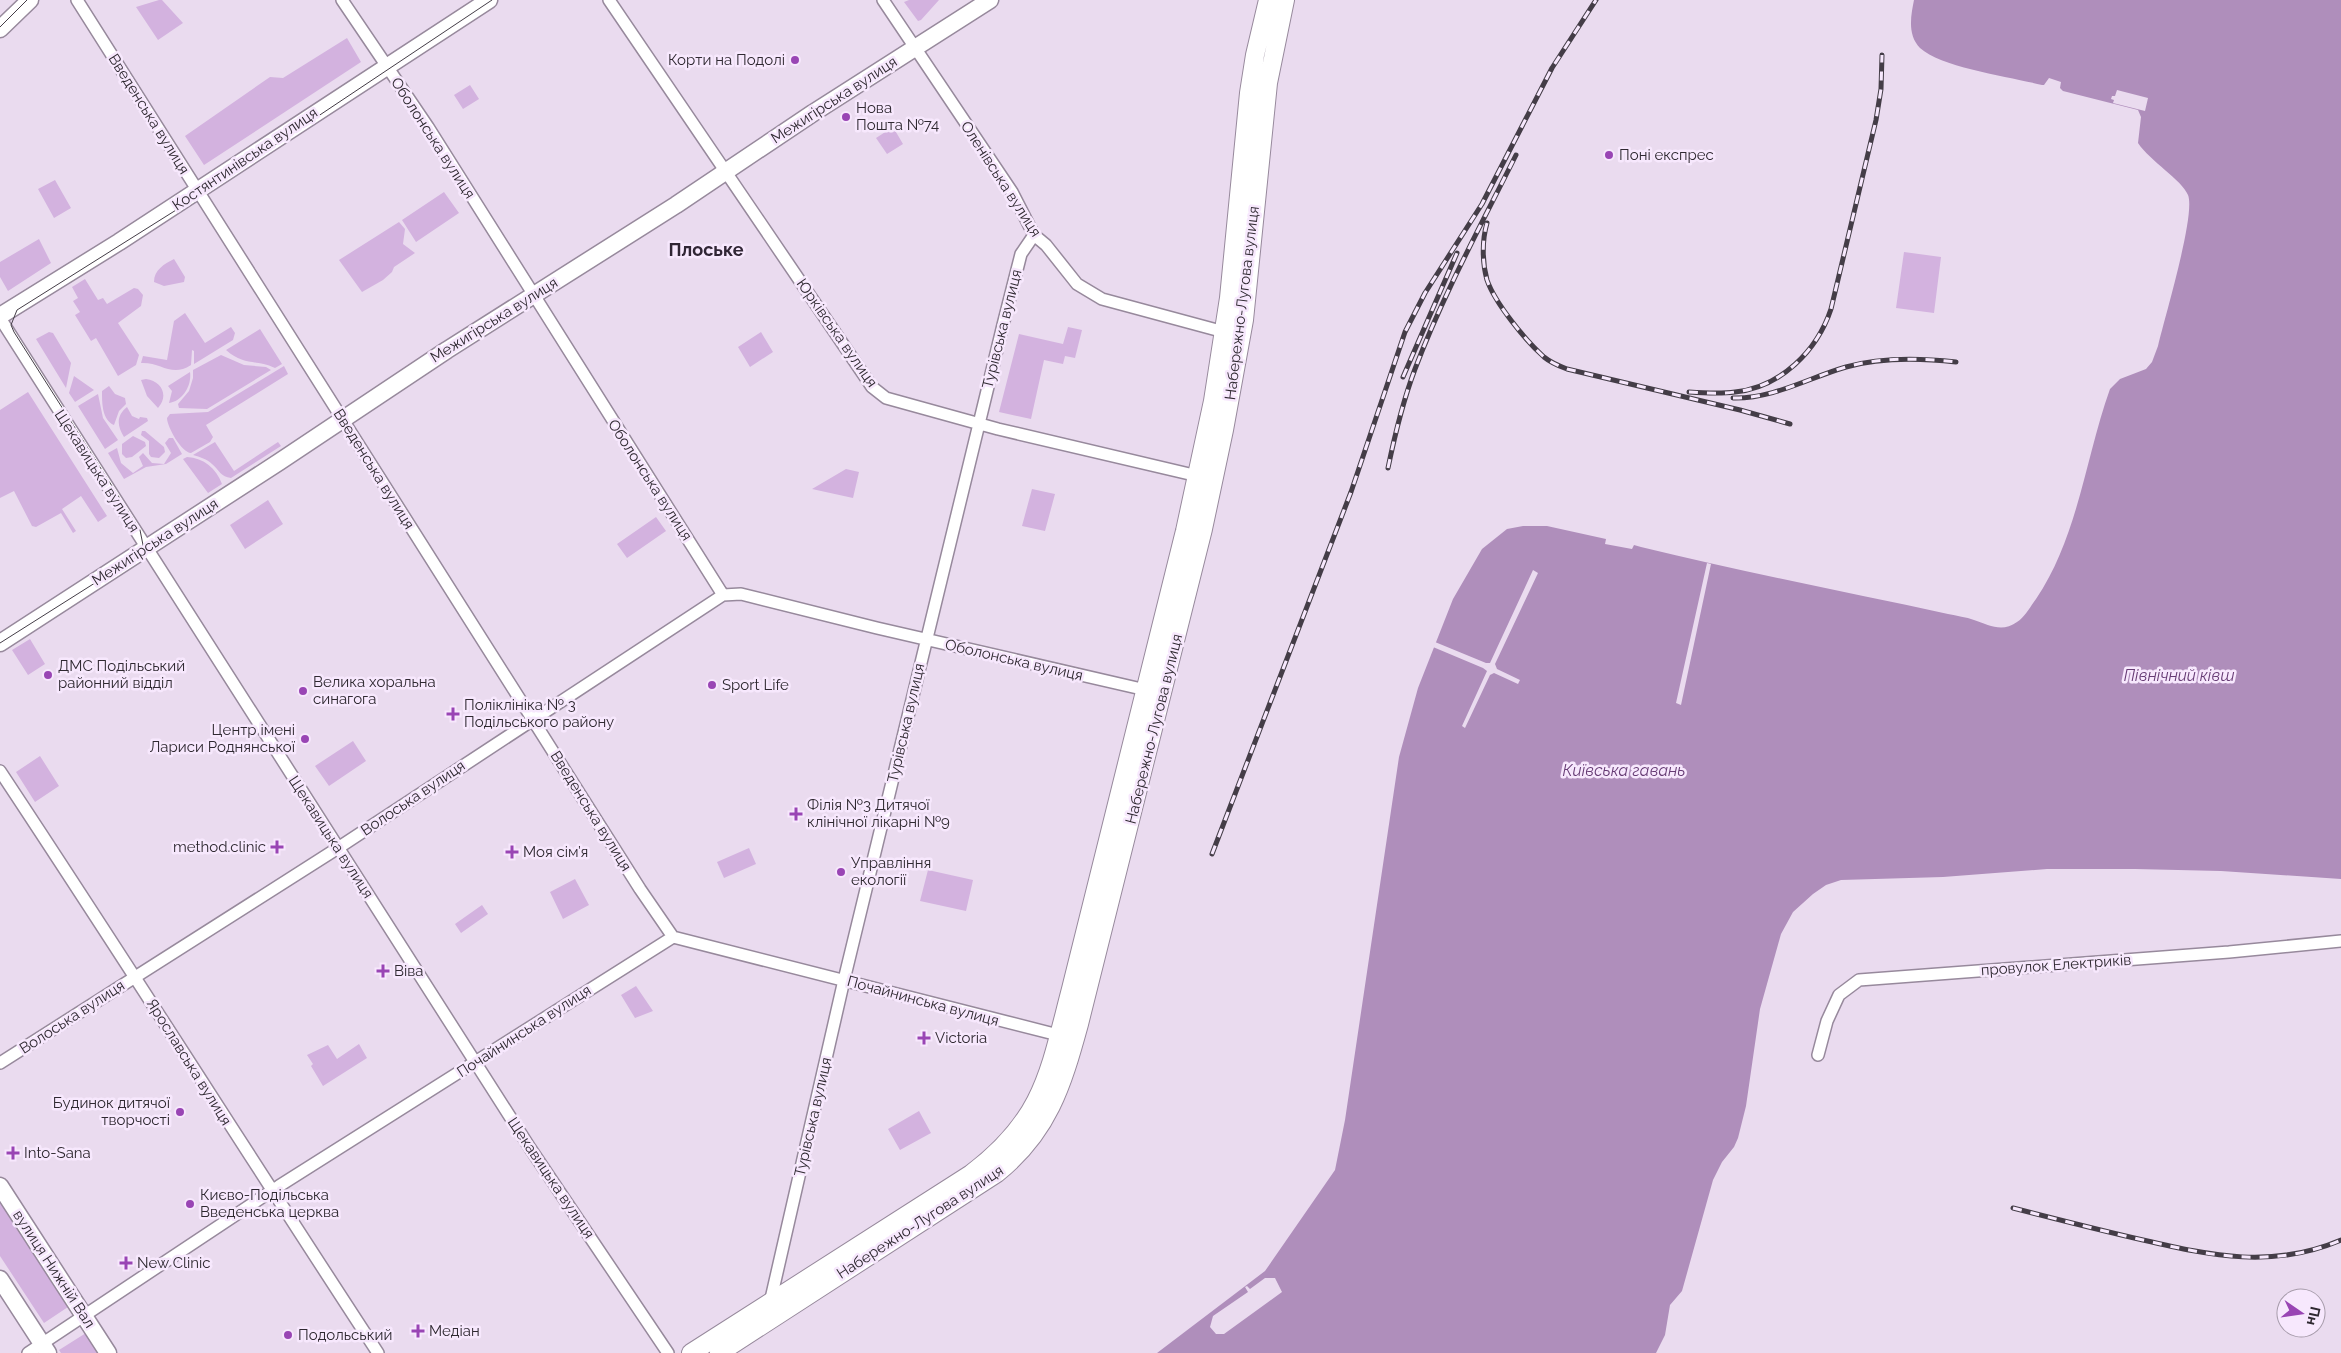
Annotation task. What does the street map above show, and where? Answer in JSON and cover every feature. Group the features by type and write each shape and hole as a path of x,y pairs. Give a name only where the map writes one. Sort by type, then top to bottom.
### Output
{"main road":[{"name":"Набережно-Лугова вулиця","path":"1067,1038 1146,690 1233,334 1234,252 1249,93 1255,55 1268,0"},
{"name":"Набережно-Лугова вулиця","path":"773,1309 971,1174 1003,1148 1027,1120 1067,1038 1203,530 1224,430 1233,334 1272,56 1285,0"},
{"path":"691,1353 773,1309"},
{"path":"719,1353 773,1309"}],"street":[{"path":"0,29 30,0"},
{"name":"Введенська вулиця","path":"77,0 640,889 673,937"},
{"name":"Оболонська вулиця","path":"342,0 428,127 724,595 741,594 1146,690"},
{"name":"Костянтинівська вулиця","path":"0,317 489,0"},
{"name":"Юрківська вулиця","path":"609,0 872,388 892,401 979,424 1198,476"},
{"name":"Оленівська вулиця","path":"883,0 1012,192 1034,235 1046,245 1077,284 1093,295 1233,334"},
{"name":"Межигірська вулиця","path":"0,643 148,548 342,419 990,0"},
{"name":"Турівська вулиця","path":"773,1309 844,980 926,639 1021,254 1034,235"},
{"name":"Щекавицька вулиця","path":"0,317 530,1148 668,1353"},
{"name":"Волоська вулиця","path":"0,1063 338,848 532,719 724,595"},
{"name":"Ярославська вулиця","path":"0,771 136,976 272,1191 378,1353"},
{"name":"Почайнинська вулиця","path":"28,1353 45,1348 84,1316 272,1191 673,937 1067,1038"},
{"name":"провулок Електриків","path":"1818,1055 1826,1021 1839,995 1859,980 2230,952 2341,940"},
{"name":"вулиця Нижній Вал","path":"0,1186 108,1353"},
{"path":"0,1279 45,1348"}],"shaded area":[{"path":"162,0 183,23 158,40 136,7"},
{"path":"909,0 939,0 918,21 904,2"},
{"path":"347,38 361,62 204,165 185,136 270,77 283,78"},
{"path":"470,85 479,99 463,109 454,95"},
{"path":"893,127 903,144 887,154 876,138"},
{"path":"55,180 71,208 54,218 38,189"},
{"path":"444,192 459,213 416,242 402,220"},
{"path":"399,222 405,229 403,244 415,253 394,267 392,272 383,280 362,292 339,260"},
{"path":"39,239 51,263 8,291 0,277 0,262"},
{"path":"1904,252 1941,257 1934,313 1896,308"},
{"path":"174,259 185,277 184,282 164,286 154,282 156,274 163,265"},
{"path":"85,279 98,300 103,298 107,304 134,288 138,289 143,295 141,306 118,323 139,355 136,365 118,376 96,338 91,341 75,315 80,312 73,301 78,298 72,287"},
{"path":"185,313 205,343 231,327 235,333 233,340 194,364 194,351 192,350 191,365 184,369 172,370 148,363 141,363 143,356 167,360 174,321"},
{"path":"1068,327 1082,330 1075,358 1065,356 1063,364 1044,360 1031,419 999,412 1019,334 1063,344"},
{"path":"260,329 282,364 275,368 238,358 226,350"},
{"path":"49,332 53,333 71,363 66,388 36,339"},
{"path":"761,332 773,352 750,367 738,347"},
{"path":"221,355 244,365 266,367 271,370 207,409 179,408 178,404 189,391 193,370"},
{"path":"284,366 288,374 206,425 213,437 210,442 191,453 183,449 179,444 168,422 167,418 170,414 208,412"},
{"path":"190,372 190,382 186,392 174,402 169,403 172,391 168,386"},
{"path":"74,376 94,390 75,402 69,393"},
{"path":"141,380 152,380 162,390 163,399 158,408 147,396"},
{"path":"109,386 115,394 125,398 126,404 119,411 114,425 107,419 103,406 102,391"},
{"path":"28,392 107,516 98,522 81,496 62,509 76,531 73,533 61,513 36,527 32,526 14,491 0,498 0,410"},
{"path":"98,394 103,418 118,440 105,449 78,406"},
{"path":"127,407 132,416 139,419 140,417 147,418 148,421 124,437 120,429 119,418"},
{"path":"142,431 145,431 164,447 165,452 159,458 151,457 149,454 149,441 141,435"},
{"path":"133,436 145,442 146,446 132,457 126,458 122,454 122,444"},
{"path":"169,438 173,438 182,454 166,464 146,467 124,479 108,453 117,448 121,463 133,473 143,466 139,457 143,453 152,463 164,464 171,453 165,443"},
{"path":"215,442 234,471 278,442 281,446 231,478 222,475 208,461 193,455"},
{"path":"187,457 199,459 209,465 222,484 208,493 183,459"},
{"path":"846,469 859,472 853,498 812,489"},
{"path":"1032,489 1055,494 1045,531 1022,526"},
{"path":"268,500 283,524 245,549 230,525"},
{"path":"656,517 666,531 627,558 617,544"},
{"path":"30,639 45,664 28,675 12,650"},
{"path":"353,741 366,761 329,786 315,766"},
{"path":"40,756 59,786 35,802 16,772"},
{"path":"749,848 756,864 724,878 717,862"},
{"path":"928,870 973,880 966,911 920,901"},
{"path":"575,879 589,905 563,919 550,892"},
{"path":"482,905 488,914 461,933 455,924"},
{"path":"636,986 653,1011 635,1018 621,995"},
{"path":"359,1044 367,1058 323,1086 307,1055 328,1045 337,1059"},
{"path":"919,1111 931,1133 900,1150 888,1129"},
{"path":"0,1201 68,1307 44,1323 0,1256"},
{"path":"86,1333 99,1353 61,1353 59,1350"}],"water":[{"name":"Київська гавань","path":"1914,0 2341,0 2341,879 2221,871 2047,869 1943,877 1841,880 1826,885 1793,912 1781,934 1760,1009 1746,1106 1738,1138 1713,1180 1682,1291 1670,1305 1665,1335 1656,1353 1157,1353 1265,1271 1335,1170 1345,1120 1399,757 1418,688 1453,599 1482,549 1507,529 1523,526 1547,526 1606,539 1605,544 1632,549 1634,545 1965,617 2001,628 2017,622 2027,612 2050,575 2062,550 2071,524 2110,389 2120,379 2146,369 2152,362 2158,346 2184,244 2188,223 2188,195 2185,189 2150,157 2138,143 2141,117 2138,110 2063,91 2060,88 2061,82 2049,78 2042,85 1978,71 1930,55 1920,48 1913,37 1911,25"}],"pier":[{"path":"2117,90 2148,98 2145,111 2113,103 2114,100 2111,99 2112,96 2115,96"},
{"path":"1707,563 1711,564 1681,705 1676,703"},
{"path":"1533,570 1538,573 1495,664 1497,669 1520,680 1518,684 1494,673 1490,675 1465,728 1462,726 1487,671 1433,647 1435,642 1490,663"},
{"path":"1265,1278 1275,1278 1282,1292 1224,1334 1216,1334 1210,1327 1213,1316 1248,1292 1245,1287 1247,1286 1250,1289"}],"tram line":[{"path":"0,27 27,0"},
{"path":"0,643 136,557 143,545 140,530 14,332 11,325 17,310 200,195 492,0"}],"railway":[{"path":"1212,854 1351,492 1405,332 1425,293 1482,204 1552,68 1596,0"},
{"path":"1689,392 1735,392 1752,389 1767,383 1782,375 1795,364 1817,339 1831,309 1876,120 1881,89 1882,55"},
{"path":"1388,468 1403,405 1426,341 1463,260 1516,155"},
{"path":"1487,223 1483,244 1483,259 1487,280 1511,321 1546,359 1567,369 1740,410 1790,424"},
{"path":"1403,377 1457,253"},
{"path":"1733,398 1776,392 1846,367 1873,361 1915,359 1956,362"},
{"path":"2013,1208 2143,1240 2218,1255 2267,1257 2316,1249 2341,1240"}],"place":[{"name":"Корти на Подолі","path":"795,60"},
{"name":"Нова Пошта №74","path":"846,117"},
{"name":"Поні експрес","path":"1609,155"},
{"name":"ДМС Подільський районний відділ","path":"48,675"},
{"name":"Sport Life","path":"712,685"},
{"name":"Велика хоральна синагога","path":"303,691"},
{"name":"Поліклініка № 3 Подільського району","path":"453,714"},
{"name":"Центр імені Лариси Роднянської","path":"305,739"},
{"name":"Філія №3 Дитячої клінічної лікарні №9","path":"796,814"},
{"name":"method.clinic","path":"277,847"},
{"name":"Моя сім’я","path":"512,852"},
{"name":"Управління екології","path":"841,872"},
{"name":"Віва","path":"383,971"},
{"name":"Victoria","path":"924,1038"},
{"name":"Будинок дитячої творчості","path":"180,1112"},
{"name":"Into-Sana","path":"13,1153"},
{"name":"Києво-Подільська Введенська церква","path":"190,1204"},
{"name":"New Clinic","path":"126,1263"},
{"name":"Медіан","path":"418,1331"},
{"name":"Подольський","path":"288,1335"}],"district":[{"name":"Плоське","path":"706,249"}],"water label":[{"name":"Північний ківш","path":"2179,675"}]}
